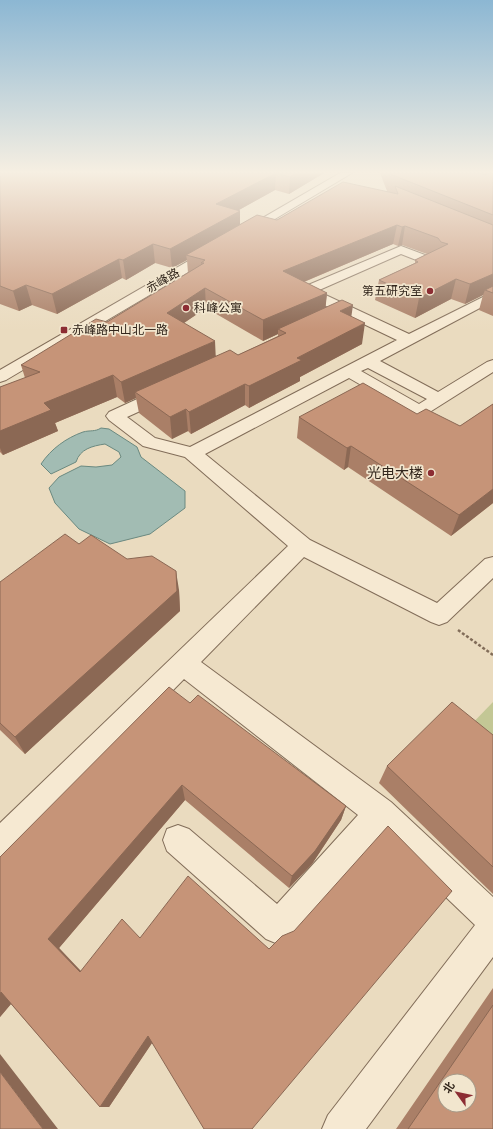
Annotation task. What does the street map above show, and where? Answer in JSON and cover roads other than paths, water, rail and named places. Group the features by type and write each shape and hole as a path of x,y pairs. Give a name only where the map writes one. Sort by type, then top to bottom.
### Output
{"street":[{"path":"234,239 257,226"},
{"name":"赤峰路","path":"0,377 221,247"},
{"path":"409,340 306,291 401,250 429,261"},
{"path":"192,453 493,296"},
{"path":"325,320 347,310"},
{"path":"369,362 439,399"},
{"path":"349,372 420,410 493,365"},
{"path":"180,386 115,416 149,442 192,453 302,546 439,615 493,565"},
{"path":"0,844 302,546"},
{"path":"183,663 380,813 493,920"},
{"path":"178,840 278,927 380,813"},
{"path":"342,1129 493,929"}],"water":[{"path":"101,428 109,429 137,447 141,457 185,491 185,508 150,534 110,544 79,529 55,503 49,488 59,477 81,466 96,467 112,465 121,457 119,452 105,444 87,449 80,454 76,462 51,474 41,464 54,449 71,437 83,432"}],"place":[{"name":"第五研究室","path":"430,291"},
{"name":"科峰公寓","path":"186,308"},
{"name":"赤峰路中山北一路","path":"64,330"},
{"name":"光电大楼","path":"431,473"}]}
